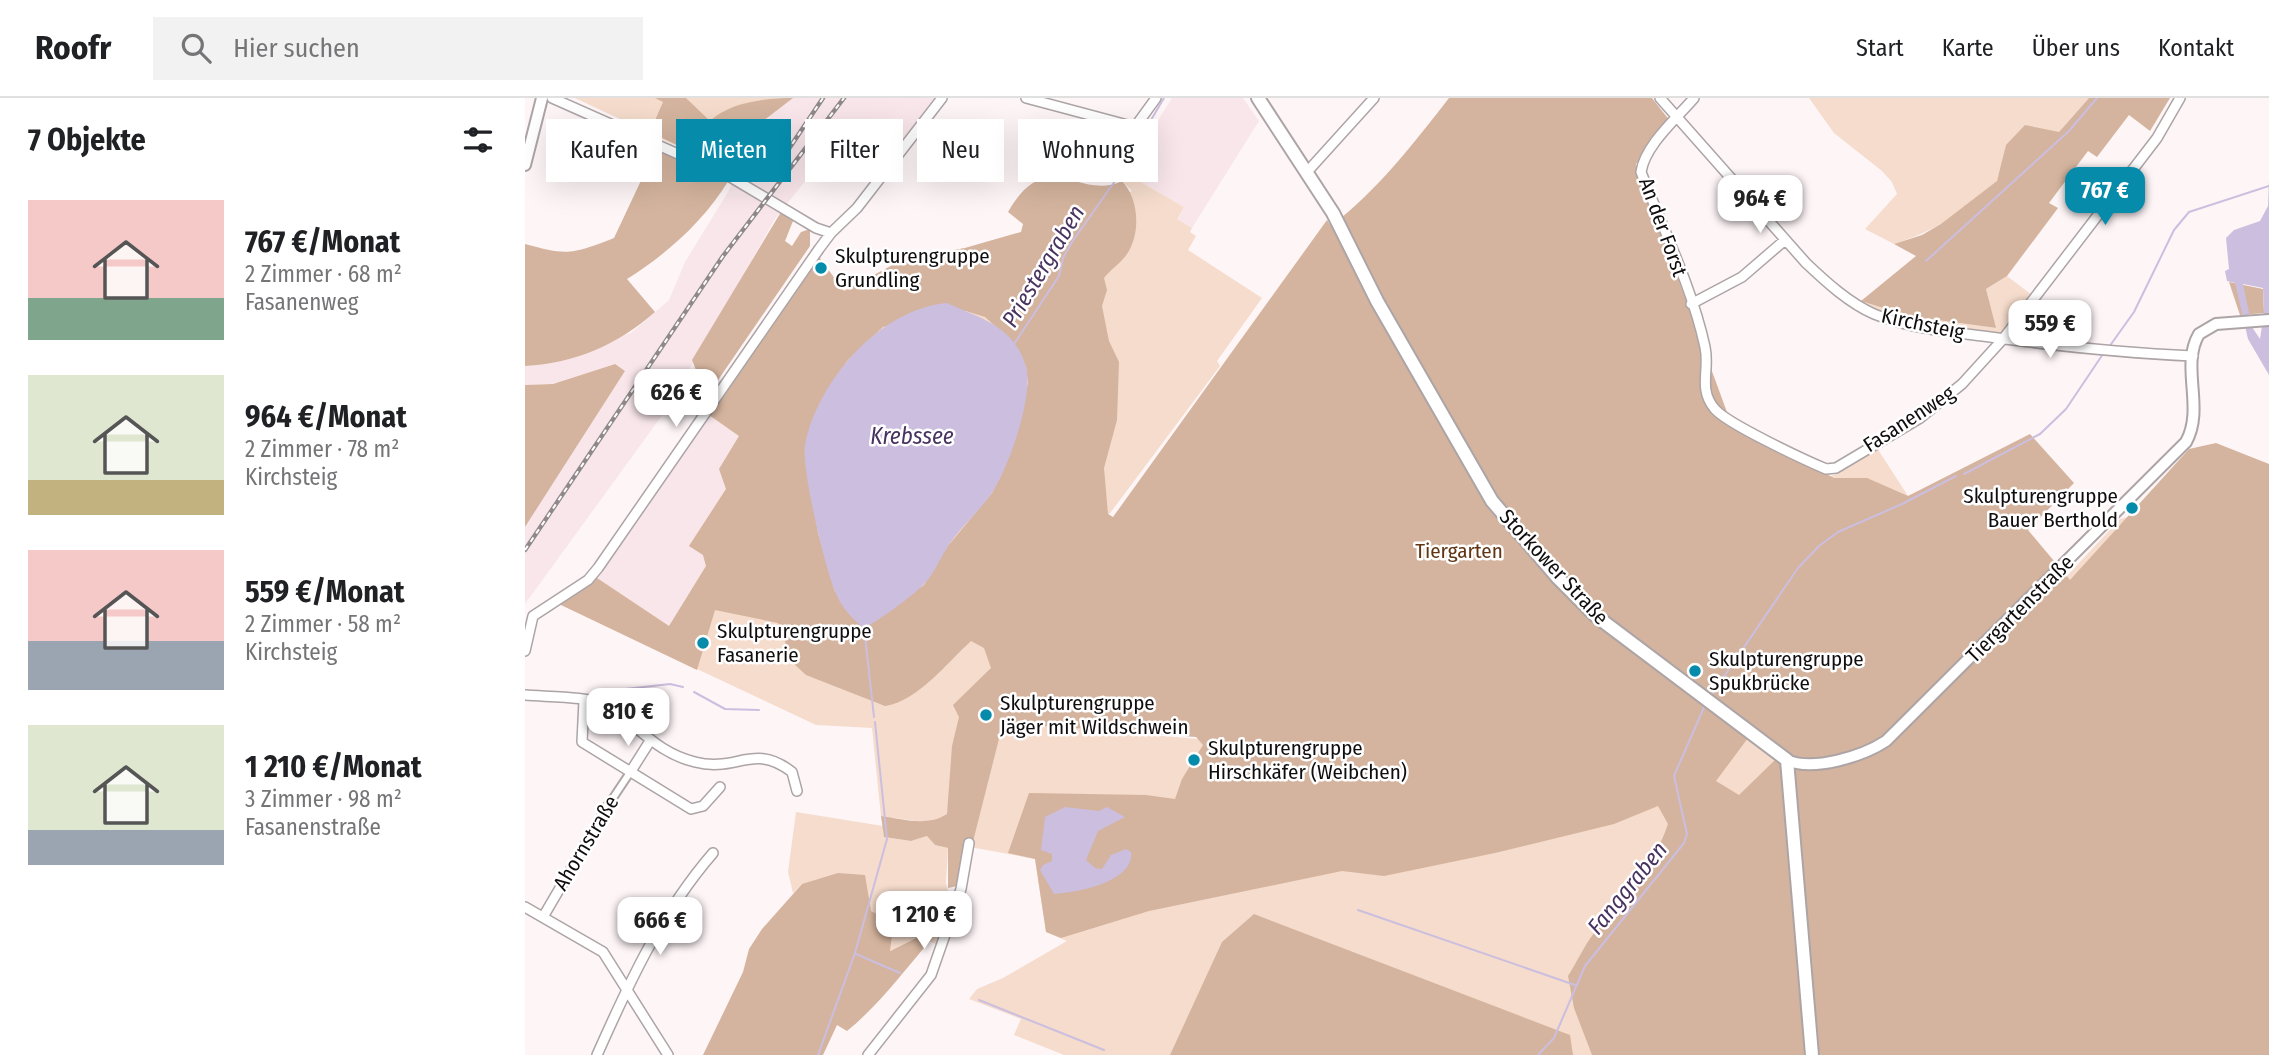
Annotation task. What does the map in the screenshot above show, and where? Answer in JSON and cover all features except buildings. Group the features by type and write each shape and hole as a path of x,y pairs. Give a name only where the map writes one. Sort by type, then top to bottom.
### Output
{"main road":[{"name":"Storkower Straße","path":"1258,98 1333,213 1416,372 1492,501 1558,578 1596,615 1787,760"},
{"path":"1787,760 1812,1055"}],"street":[{"path":"525,165 542,98"},
{"path":"552,98 724,174 816,228 831,233"},
{"path":"525,651 533,617 588,580 598,568 831,233 857,208 941,98"},
{"path":"1026,98 1135,127 1156,98"},
{"path":"1307,172 1374,98"},
{"name":"Kirchsteig","path":"1660,98 1785,240 1826,281 1874,314 1912,326 2003,339 2106,351 2193,356"},
{"path":"1676,119 1694,98"},
{"name":"Fasanenweg","path":"1836,468 1930,409 1962,384 2003,339 2157,138 2180,98"},
{"name":"An der Forst","path":"1676,119 1642,163 1641,172 1706,350 1705,390 1716,411 1807,461 1826,469 1836,468"},
{"name":"An der Forst","path":"1691,304 1742,277 1785,240"},
{"name":"Tiergartenstraße","path":"1787,760 1801,764 1816,763 1857,753 1886,741 2069,562 2186,442 2194,416 2195,341 2206,328 2256,320"},
{"path":"525,695 602,703 650,740 678,756 702,764 772,758 792,772 797,791"},
{"path":"583,701 582,742 691,809 703,806 720,788"},
{"path":"631,771 650,740"},
{"name":"Ahornstraße","path":"543,917 631,771"},
{"path":"868,1055 931,975 961,889 969,843"},
{"path":"597,1055 627,987 671,905 713,853"},
{"path":"525,907 604,951 668,1055"}],"shaded area":[{"path":"575,98 793,98 766,119 676,119 676,145 662,139 662,119 620,119"},
{"path":"793,98 934,98 903,140 903,119 805,119 805,182 775,219 666,410 525,604 525,527 625,371 614,364 553,384 525,385 525,366 536,365 631,333 669,300 685,262 733,182 791,182 791,119 766,119"},
{"path":"1172,98 1243,98 1259,121 1192,228 1177,219 1184,207 1141,182 1158,182 1158,120"},
{"path":"1809,98 2089,98 2059,132 2006,145 1998,178 1976,202 1935,227 1894,244 1865,229 1897,194 1892,182 1834,133"},
{"path":"1123,182 1141,182 1184,207 1177,219 1192,228 1190,232 1196,236 1188,250 1262,298 1217,361 1220,366 972,698 1003,722 1198,739 1587,609 1839,472 1877,448 1908,496 1928,487 2066,577 2120,519 2144,513 2269,1055 1064,1055 1014,1035 1021,1019 969,999 977,989 1003,978 1067,941 1046,932 1035,859 970,847 951,786 947,814 936,822 881,816 872,728 816,725 559,604 580,592 594,576 669,626 706,566 703,555 689,546 726,489 719,469 739,436 709,415 819,257 843,291 904,259 965,248 1021,232 1132,191"},
{"path":"2007,276 2032,295 2002,333 1967,333 1928,327 1858,303 1861,301 1908,316 1995,328 1986,289"},
{"path":"709,415 739,436 719,469 726,489 690,546 703,555 706,566 668,627 594,576"},
{"path":"796,812 883,826 884,837 911,841 927,836 935,845 948,848 946,883 952,906 939,946 920,936 889,951 892,935 887,919 802,884 793,893 788,872"}],"green space":[{"path":"655,98 686,98 708,119 676,119 676,145 662,138 662,119 656,119 663,102"},
{"path":"793,98 766,119 713,119 738,105 760,100"},
{"name":"Tiergarten","path":"1449,98 1652,98 1670,121 1636,164 1731,423 1834,478 1867,478 1908,496 2030,434 2074,483 2028,530 2070,580 2189,449 2216,443 2269,464 2269,1055 1592,1055 1574,1008 1568,976 1590,938 1646,868 1662,840 1668,824 1658,806 1614,824 1495,853 1384,876 1342,871 1149,911 1061,938 1046,932 1035,859 1008,853 1029,793 1146,795 1175,799 1182,779 1203,745 1196,737 1003,723 962,885 948,888 948,848 935,845 927,836 911,841 884,837 881,816 923,821 947,814 952,746 959,717 953,705 991,668 984,648 971,641 921,689 897,703 885,706 806,675 793,663 778,623 715,610 697,670 559,604 580,592 594,576 669,626 706,566 703,555 689,546 726,489 719,469 739,436 709,415 819,257 844,291 904,259 965,248 1021,232 1023,224 1008,212 1023,192 1036,182 1080,182 1106,186 1123,182 1135,206 1135,236 1125,257 1104,278 1107,290 1102,306 1109,341 1119,362 1117,420 1104,468 1108,514 1113,517 1327,220 1331,226 1364,198 1394,166","holes":["966,311 985,317 1014,343 1026,367 1028,383 1015,439 992,493 947,547 924,585 904,598 835,592 818,533 805,446 829,387 848,360 883,327","1748,738 1775,760 1739,795 1716,781"]},
{"path":"2089,98 2170,98 2150,131 2129,115 2097,157 2088,151 2049,203 2058,208 2007,276 1986,289 1996,328 1908,316 1861,301 1916,256 1894,244 1922,235 1941,224 1997,181 2006,145 2025,125 2059,132"},
{"path":"662,152 676,158 676,182 728,182 684,236 627,279 655,312 626,334 595,350 561,361 525,366 525,244 570,252 614,238 640,182 662,182"},
{"path":"781,212 793,221 785,241 792,246 801,232 810,229 810,246 716,383 696,370 692,360"},
{"path":"2229,282 2263,289 2264,313 2240,315"},
{"path":"615,364 625,371 525,527 525,385 553,384"},
{"path":"838,873 865,875 871,911 887,919 892,935 890,951 920,936 930,941 859,1021 847,1031 837,1025 823,1055 703,1055 743,972 749,949 762,929 802,884"},
{"path":"1254,914 1570,1035 1573,1055 1170,1055 1222,942"}],"water":[{"path":"2269,179 2269,375 2248,339 2235,283 2227,281 2225,271 2229,269 2226,238 2234,230 2260,221 2268,206","holes":["2243,284 2263,288 2264,313 2260,339 2252,327"]},
{"name":"Krebssee","path":"947,303 984,319 1014,342 1026,367 1023,414 1012,451 998,483 952,541 931,576 904,601 864,628 843,607 831,579 810,495 805,445 823,396 856,352 876,333 898,319 922,308"},
{"path":"1065,807 1099,811 1107,807 1125,817 1098,831 1086,860 1095,868 1102,869 1111,855 1126,849 1131,852 1130,862 1124,871 1102,884 1054,894 1040,870 1043,865 1052,861 1052,854 1041,850 1045,817"}],"waterway":[{"name":"Priestergraben","path":"1014,344 1059,276 1063,258 1072,242 1115,181 1164,98"},
{"path":"1926,261 2069,131 2097,98"},
{"name":"Fanggraben","path":"2109,347 2134,312 2174,230 2189,212 2269,186"},
{"name":"Fanggraben","path":"1964,474 2040,434 2066,409 2103,354"},
{"name":"Fanggraben","path":"1710,697 1798,568 1819,546 1838,532 1902,504 1956,476"},
{"path":"864,627 874,717"},
{"path":"608,691 670,684 683,687"},
{"path":"694,692 725,709 759,710"},
{"name":"Fanggraben","path":"1538,1055 1554,1038 1585,966 1684,843 1687,834 1674,776 1705,705"},
{"path":"818,1055 855,953 887,839 875,722"},
{"path":"1358,910 1575,985"},
{"path":"856,954 900,973"},
{"path":"979,1000 1104,1050"}],"railway":[{"path":"791,146 823,98"},
{"path":"525,550 723,256 844,98"}],"place":[{"name":"Skulpturengruppe Grundling","path":"821,268"},
{"name":"Skulpturengruppe Bauer Berthold","path":"2132,508"},
{"name":"Skulpturengruppe Fasanerie","path":"703,643"},
{"name":"Skulpturengruppe Spukbrücke","path":"1695,671"},
{"name":"Skulpturengruppe Jäger mit Wildschwein","path":"986,715"},
{"name":"Skulpturengruppe Hirschkäfer (Weibchen)","path":"1194,760"}]}
